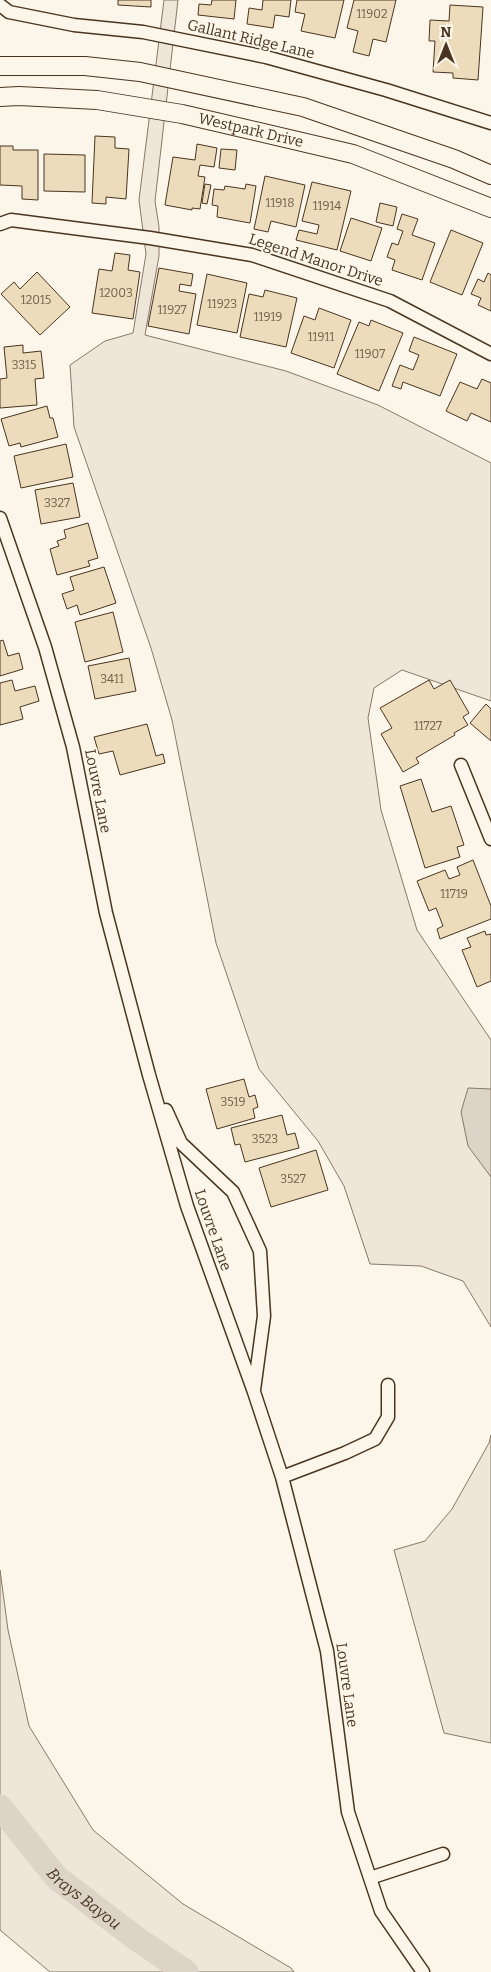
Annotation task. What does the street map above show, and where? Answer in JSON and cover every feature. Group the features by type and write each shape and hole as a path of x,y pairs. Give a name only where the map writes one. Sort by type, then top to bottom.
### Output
{"main road":[{"path":"0,66 85,66 140,72 294,105 454,159 491,175"},
{"name":"Westpark Drive","path":"0,97 19,96 97,100 192,117 354,154 491,208"}],"street":[{"name":"Gallant Ridge Lane","path":"0,5 9,12 74,25 143,32 266,57 490,120"},
{"name":"Legend Manor Drive","path":"0,224 11,220 150,238 252,255 390,301 491,354"},
{"name":"Louvre Lane","path":"0,518 45,647 73,747 106,913 149,1075 187,1206 254,1392 282,1477 327,1651 348,1812 381,1912 423,1972"},
{"path":"461,765 491,839"},
{"name":"Louvre Lane","path":"149,1075 181,1143 233,1192 260,1251 264,1316 254,1392"},
{"path":"282,1477 345,1453 375,1439 388,1417 388,1385"},
{"path":"370,1878 443,1854"}],"shaded area":[{"path":"164,0 178,0 155,201 159,227 159,256 145,335 286,371 378,405 491,463 491,701 402,670 374,688 368,718 381,810 417,930 491,1040 491,1327 463,1281 421,1266 370,1264 344,1186 318,1141 259,1069 216,943 172,720 151,648 74,427 70,365 105,341 133,333 146,254 139,200"},
{"path":"468,1088 491,1089 491,1177 468,1146 461,1112"},
{"path":"491,1435 491,1743 444,1733 394,1550 425,1541 452,1509 489,1443"},
{"path":"0,1570 8,1630 29,1726 93,1830 183,1904 291,1968 294,1972 50,1972 0,1930"}],"building":[{"path":"118,0 151,0 151,7 118,5"},
{"path":"212,0 236,0 234,19 198,15 199,4 211,5"},
{"path":"263,0 291,0 289,17 275,15 273,28 247,24 249,8 262,10"},
{"path":"297,0 344,0 335,38 301,31 305,14 295,12"},
{"path":"354,0 396,0 386,42 373,39 369,56 353,52 358,31 347,28"},
{"path":"450,5 483,7 478,80 453,78 453,73 433,72 435,41 429,41 430,20 449,21"},
{"path":"95,136 115,137 115,148 129,149 126,199 106,197 106,204 92,203"},
{"path":"197,144 217,148 214,167 200,165 198,176 205,177 200,209 192,208 192,210 165,205 173,157 195,160"},
{"path":"0,146 13,146 13,150 38,150 38,200 22,199 22,186 0,185"},
{"path":"221,149 237,150 235,170 219,168"},
{"path":"44,154 85,155 85,192 44,191"},
{"path":"265,176 305,185 296,227 271,221 268,232 254,229"},
{"path":"312,182 351,191 337,250 296,240 299,230 317,234 319,225 302,221"},
{"path":"205,184 211,185 207,204 202,203"},
{"path":"246,184 256,186 250,223 217,217 218,206 212,205 214,189 224,190 225,186 245,189"},
{"path":"380,203 397,207 393,226 376,222"},
{"path":"402,214 418,219 412,235 435,243 422,280 392,270 395,260 387,257 392,243 398,245 403,231 397,229"},
{"path":"351,218 382,228 371,261 340,251"},
{"path":"451,230 483,243 462,295 430,282"},
{"path":"115,253 130,255 128,270 140,272 133,319 92,313 99,269 112,271"},
{"path":"159,268 193,274 191,286 180,284 179,291 196,294 189,334 148,326"},
{"path":"37,272 70,307 40,335 1,294 14,282 20,289"},
{"path":"488,273 491,275 491,311 478,305 481,298 471,294 478,279 484,282"},
{"path":"207,274 247,283 237,333 197,325"},
{"path":"265,290 297,298 286,347 240,337 249,294 263,297"},
{"path":"319,308 351,320 334,368 291,353 304,316 315,320"},
{"path":"371,320 403,333 379,391 337,374 359,322 369,326"},
{"path":"414,337 457,354 440,396 403,382 401,389 392,386 400,365 413,370 419,355 409,351"},
{"path":"23,345 23,353 41,351 44,378 35,379 37,405 0,408 0,379 7,378 4,347"},
{"path":"482,379 491,383 491,422 471,413 467,421 446,411 460,382 477,389"},
{"path":"47,406 50,418 53,418 58,437 21,447 20,443 9,446 1,419"},
{"path":"66,444 73,477 21,488 14,456"},
{"path":"73,483 80,517 41,524 35,490"},
{"path":"88,523 98,558 88,561 90,566 57,575 50,549 59,546 57,541 66,538 64,530"},
{"path":"104,567 116,603 80,615 77,605 67,609 62,594 74,590 70,577"},
{"path":"113,612 123,652 85,662 75,622"},
{"path":"3,640 8,656 19,653 23,669 0,676 0,641"},
{"path":"129,658 136,691 95,699 88,666"},
{"path":"12,680 15,691 35,686 39,701 20,707 23,719 0,725 0,683"},
{"path":"429,680 434,689 450,680 469,713 463,717 468,725 416,758 419,763 403,772 381,734 392,728 380,708"},
{"path":"486,704 491,709 491,741 470,723"},
{"path":"147,724 156,756 163,754 165,763 120,775 113,751 99,754 94,737"},
{"path":"421,779 432,812 451,806 464,845 457,847 460,857 425,868 400,786"},
{"path":"473,860 491,906 491,919 440,939 437,929 443,926 436,908 429,911 417,881 445,870 449,879 460,875 457,867"},
{"path":"485,931 486,935 491,934 491,981 477,987 462,950 471,947 467,938"},
{"path":"244,1079 249,1097 255,1095 258,1107 253,1109 255,1118 217,1129 206,1089"},
{"path":"282,1115 287,1135 295,1133 299,1148 245,1162 240,1144 235,1145 231,1128"},
{"path":"316,1150 328,1190 271,1207 259,1168"}],"waterway":[{"name":"Brays Bayou","path":"0,1807 57,1878 137,1939 186,1972"}]}
